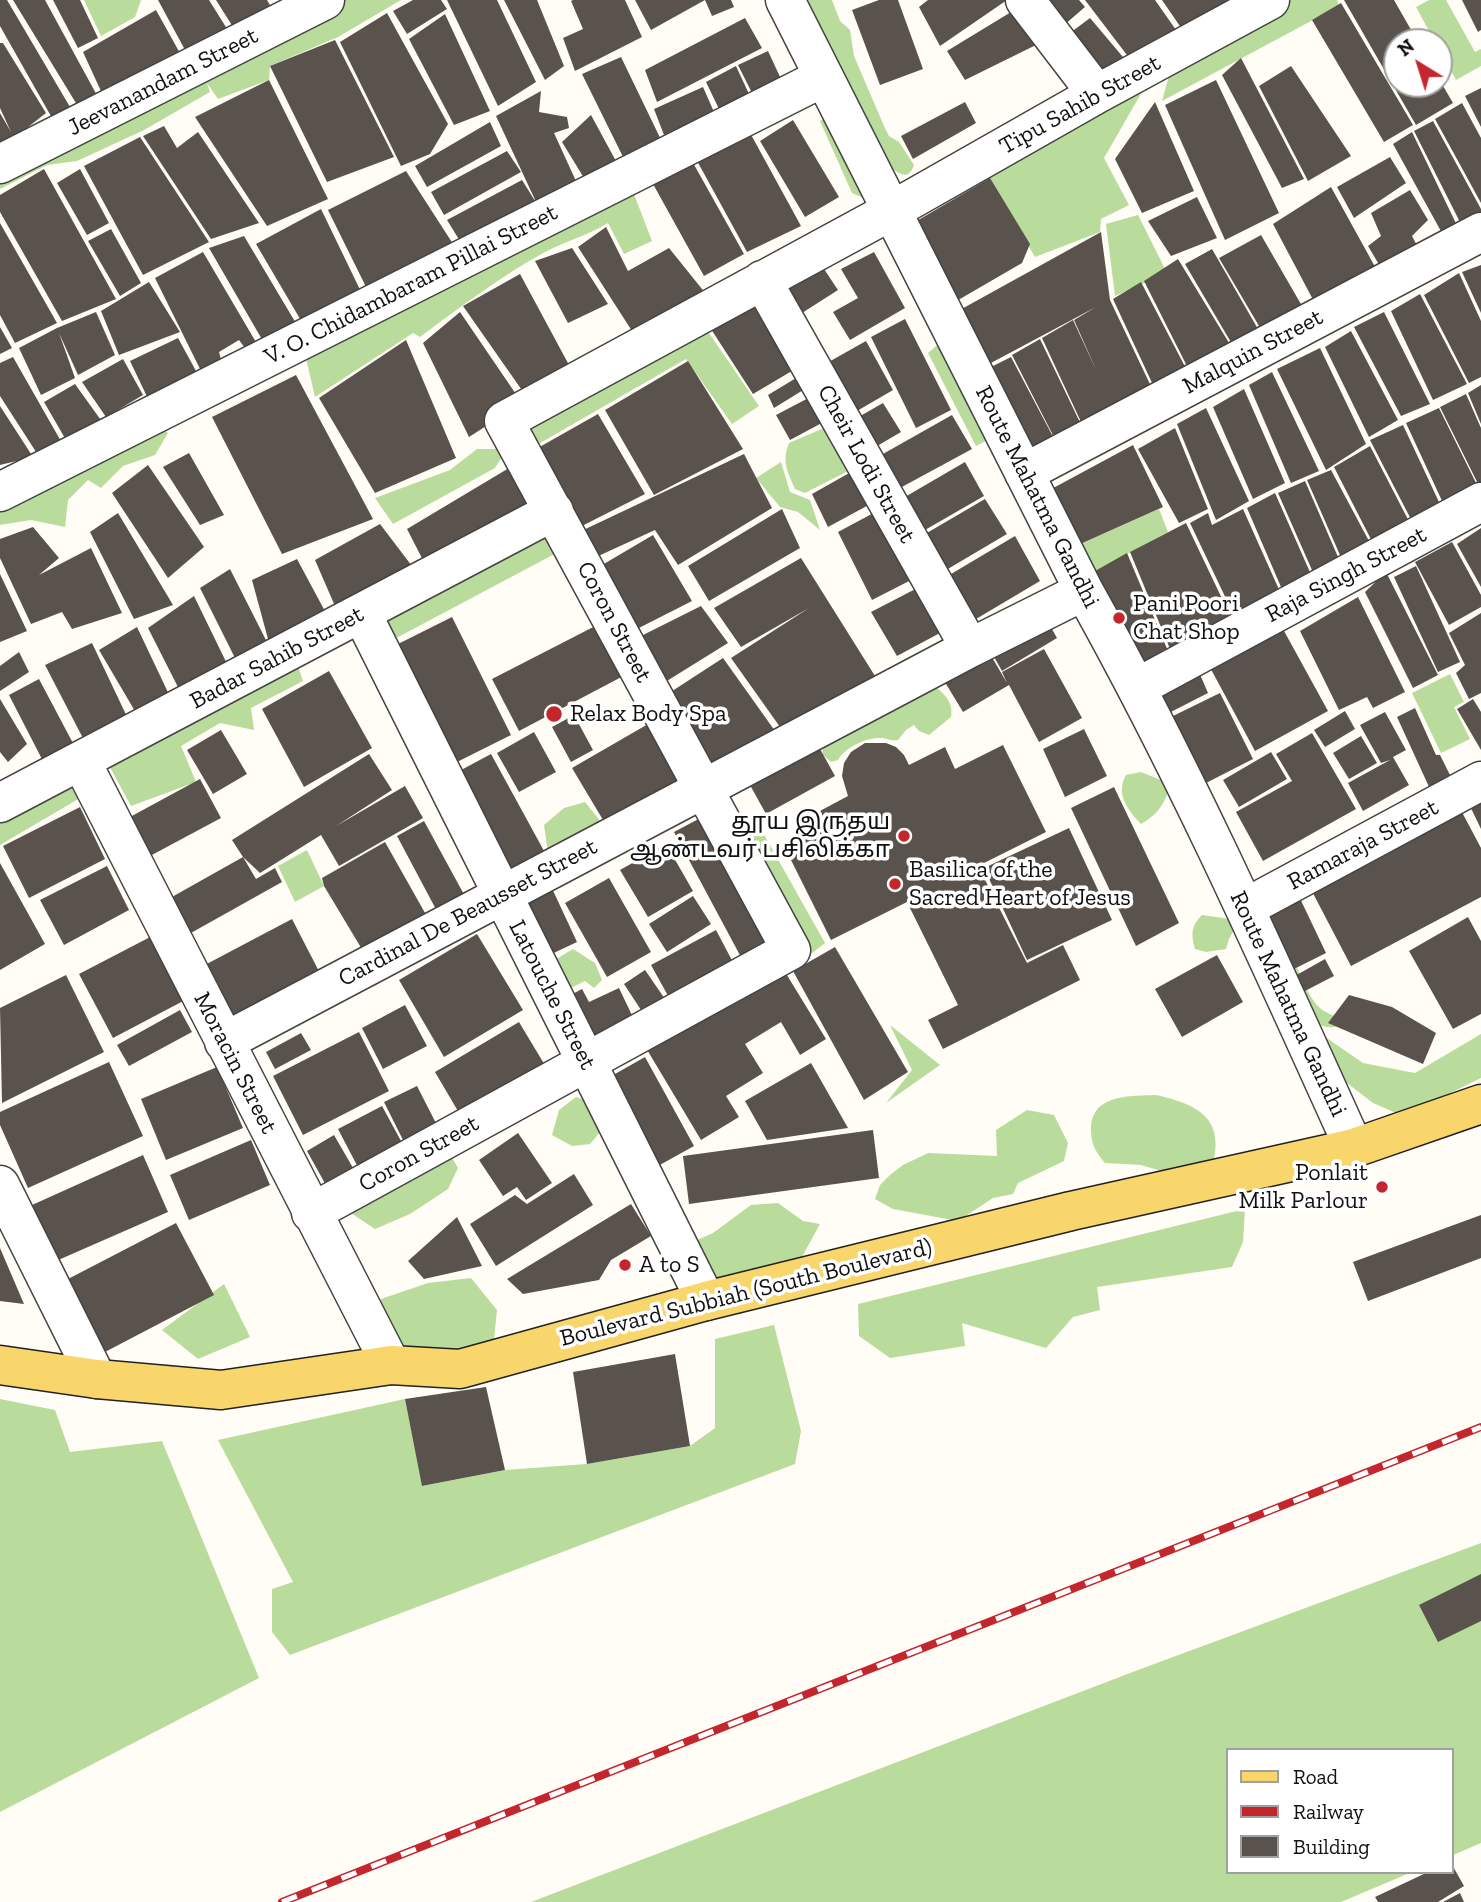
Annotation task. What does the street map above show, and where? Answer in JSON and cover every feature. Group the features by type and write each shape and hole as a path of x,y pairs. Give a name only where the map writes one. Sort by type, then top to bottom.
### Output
{"main road":[{"name":"Boulevard Subbiah (South Boulevard)","path":"0,1365 97,1379 220,1391 391,1365 460,1368 706,1301 1071,1211 1354,1148 1481,1104"}],"street":[{"name":"Jeevanandam Street","path":"0,164 325,0"},
{"name":"Route Mahatma Gandhi","path":"785,0 822,78 1084,591 1138,687 1245,908 1354,1148"},
{"path":"1025,0 1097,94"},
{"name":"Tipu Sahib Street","path":"891,211 1270,0"},
{"name":"V. O. Chidambaram Pillai Street","path":"0,492 822,78"},
{"name":"Coron Street","path":"311,1213 791,950 504,421 891,211"},
{"name":"Malquin Street","path":"1024,473 1481,232"},
{"name":"Cheir Lodi Street","path":"762,280 970,648"},
{"name":"Raja Singh Street","path":"1138,687 1481,502"},
{"name":"Badar Sahib Street","path":"0,803 554,511"},
{"name":"Cardinal De Beausset Street","path":"224,1042 970,648 1084,591"},
{"name":"Latouche Street","path":"362,614 706,1301"},
{"name":"Moracin Street","path":"81,761 391,1365"},
{"name":"Ramaraja Street","path":"1245,908 1481,781"},
{"path":"0,1185 97,1379"}],"green space":[{"path":"84,0 141,0 135,17 101,36"},
{"path":"330,0 401,0 338,37 270,66 269,80 218,99 207,83 210,92 144,130 77,161 47,165 0,189 0,179"},
{"path":"802,0 832,0 840,21 850,30 854,56 884,126 889,136 899,142 914,165 910,173 901,174 891,168"},
{"path":"1280,0 1337,0 1339,6 1162,101 1172,65"},
{"path":"1429,0 1446,0 1475,52 1481,49 1481,66 1456,80 1453,75 1453,28 1427,28 1416,7"},
{"path":"1154,71 1104,158 1129,205 1101,219 1100,232 1035,257 982,166"},
{"path":"835,112 881,206 852,193 820,121"},
{"path":"632,189 652,241 624,254 608,223 553,248 496,282 420,337 413,333 315,397 305,354"},
{"path":"1138,215 1167,273 1115,296 1106,224"},
{"path":"700,320 759,406 732,424 686,359 535,446 514,424"},
{"path":"948,336 1001,433 976,446 928,353"},
{"path":"133,405 168,433 155,455 123,466 101,488 88,480 68,500 65,527 31,520 0,525 0,476"},
{"path":"831,425 858,466 805,493 795,489 786,461 789,443"},
{"path":"477,449 507,449 495,468 393,524 375,498 450,470"},
{"path":"781,462 790,492 810,500 820,530 798,512 780,507 756,478"},
{"path":"1159,509 1168,532 1086,576 1078,545"},
{"path":"549,521 564,549 385,644 371,616"},
{"path":"295,657 303,681 251,708 254,730 220,723 181,746 196,782 131,806 105,758"},
{"path":"1450,674 1464,702 1454,707 1470,739 1441,753 1412,693"},
{"path":"931,683 947,698 951,706 951,717 929,735 919,731 914,725 898,740 876,738 863,741 851,747 838,760 831,762 823,755 821,737"},
{"path":"79,764 92,791 0,845 0,804"},
{"path":"1141,772 1163,781 1168,792 1158,811 1141,824 1124,801 1122,789 1126,775"},
{"path":"585,802 601,822 549,860 544,825 564,808"},
{"path":"762,831 825,943 807,957 740,835"},
{"path":"307,850 324,886 295,902 278,866"},
{"path":"1202,915 1230,919 1236,926 1226,949 1206,952 1195,949 1193,930"},
{"path":"573,949 595,963 602,980 594,988 585,981 557,995 548,964"},
{"path":"1290,966 1296,966 1307,990 1319,1007 1343,1024 1327,1027 1311,1021"},
{"path":"1305,1023 1363,1063 1415,1073 1481,1034 1481,1078 1403,1116 1373,1103 1321,1063"},
{"path":"890,1025 940,1065 886,1103 912,1070"},
{"path":"1156,1095 1195,1108 1204,1115 1215,1135 1213,1164 1172,1174 1141,1165 1105,1163 1096,1151 1092,1139 1093,1118 1098,1109 1114,1099"},
{"path":"576,1097 593,1102 600,1132 590,1144 572,1146 552,1135 559,1110"},
{"path":"1027,1110 1054,1115 1068,1143 1064,1161 1018,1183 1013,1194 993,1198 958,1221 893,1209 875,1199 880,1185 890,1175 903,1165 928,1153 997,1156 996,1130"},
{"path":"451,1156 458,1168 448,1189 410,1214 375,1229 351,1213"},
{"path":"778,1203 803,1221 820,1224 792,1275 719,1303 686,1245 713,1233 751,1205"},
{"path":"1245,1209 1243,1242 1232,1267 1097,1287 1100,1310 1073,1317 1046,1348 962,1323 965,1346 890,1358 859,1336 858,1304"},
{"path":"471,1278 497,1310 494,1339 460,1369 396,1368 376,1330 381,1299 428,1283"},
{"path":"224,1284 250,1337 198,1359 162,1330"},
{"path":"774,1325 801,1431 795,1464 290,1655 272,1632 272,1589 293,1582 218,1440 405,1399 423,1486 505,1470 587,1464 690,1446 715,1428 715,1339"},
{"path":"0,1399 55,1410 70,1452 162,1441 259,1678 0,1812"},
{"path":"1481,1543 1481,1843 1453,1855 1453,1748 1226,1748 1226,1874 1407,1874 1341,1902 531,1902 1138,1670"}],"building":[{"path":"0,0 7,0 70,107 52,118 0,26"},
{"path":"13,0 45,0 99,99 79,108"},
{"path":"53,0 80,0 98,38 78,48"},
{"path":"158,0 209,0 234,40 191,61"},
{"path":"216,0 267,0 270,5 249,18 238,35"},
{"path":"413,0 441,0 447,9 407,34 393,11"},
{"path":"447,0 497,0 536,82 498,106"},
{"path":"504,0 537,0 564,66 545,80"},
{"path":"625,0 642,37 575,71 563,38 583,29 571,1"},
{"path":"635,0 705,0 651,30"},
{"path":"705,0 731,0 734,7 712,16"},
{"path":"879,0 898,0 923,69 880,85 852,10"},
{"path":"928,0 1007,0 940,46 919,7"},
{"path":"1032,0 1079,0 1085,7 1056,32"},
{"path":"1085,0 1155,0 1181,37 1133,63"},
{"path":"1162,0 1250,0 1186,35"},
{"path":"1344,0 1394,0 1410,28 1383,28 1383,68"},
{"path":"1462,0 1481,0 1481,30 1478,32"},
{"path":"1341,3 1383,74 1383,98 1397,98 1413,125 1384,142 1312,20"},
{"path":"1016,9 1038,44 965,80 947,51"},
{"path":"156,10 186,64 106,102 83,52"},
{"path":"387,13 448,124 430,154 401,166 340,42"},
{"path":"445,14 490,111 454,125 409,39"},
{"path":"745,18 762,48 657,102 645,70"},
{"path":"1090,18 1128,63 1100,85 1062,39"},
{"path":"335,40 394,157 327,182 270,66"},
{"path":"0,43 3,43 46,113 0,146 0,113 11,132 0,108"},
{"path":"768,51 781,79 752,93 738,65"},
{"path":"621,57 665,148 627,165 582,74"},
{"path":"1241,58 1304,179 1282,188 1222,75"},
{"path":"736,66 749,94 719,109 706,82"},
{"path":"1291,66 1351,156 1308,181 1259,86"},
{"path":"269,80 328,199 267,226 195,117"},
{"path":"1216,80 1279,213 1225,240 1165,105"},
{"path":"703,87 714,112 664,135 654,109"},
{"path":"1481,88 1481,127 1465,96"},
{"path":"541,91 539,112 567,117 569,128 554,133 581,192 463,246 447,220 522,180 537,204 496,116"},
{"path":"1400,98 1450,98 1453,103 1416,125"},
{"path":"965,102 976,123 913,159 901,136"},
{"path":"1155,102 1194,191 1142,213 1115,159"},
{"path":"1462,103 1481,138 1481,203 1435,119"},
{"path":"591,115 617,163 584,178 562,142"},
{"path":"793,120 839,197 805,217 760,141"},
{"path":"1433,121 1481,209 1481,227 1466,234 1414,131"},
{"path":"490,122 501,146 427,187 415,166"},
{"path":"164,126 177,148 198,132 259,223 211,239 143,136"},
{"path":"749,131 801,226 747,252 696,159"},
{"path":"1412,132 1462,236 1448,244 1393,144"},
{"path":"140,137 209,242 143,275 84,166"},
{"path":"507,151 521,172 444,215 431,192"},
{"path":"1390,157 1406,183 1354,218 1337,187"},
{"path":"692,161 744,254 704,276 653,184"},
{"path":"44,169 116,299 62,321 0,212 0,195"},
{"path":"80,169 109,223 87,235 57,183"},
{"path":"406,171 455,247 371,297 328,210"},
{"path":"990,178 1030,244 1022,263 941,310 903,229"},
{"path":"1331,187 1384,283 1319,311 1273,224"},
{"path":"1410,190 1428,220 1412,236 1423,257 1387,278 1368,246 1381,236 1371,213"},
{"path":"1197,197 1217,238 1171,256 1148,221"},
{"path":"321,209 365,300 306,329 256,244"},
{"path":"0,223 57,323 15,343 0,315"},
{"path":"606,227 628,271 669,248 706,294 632,331 578,247"},
{"path":"111,229 141,283 120,296 88,241"},
{"path":"1101,232 1110,300 1158,401 1088,437 1042,338 1073,320 1097,372 1074,320 1096,307 989,364 958,311"},
{"path":"1261,235 1309,318 1269,343 1219,258"},
{"path":"244,236 300,330 267,348 209,248"},
{"path":"572,248 608,304 568,323 535,261"},
{"path":"1212,249 1266,343 1239,356 1185,264"},
{"path":"203,252 260,349 251,356 239,340 219,352 224,372 206,381 155,278"},
{"path":"874,252 905,308 850,340 833,312 858,298 841,269"},
{"path":"1178,259 1237,356 1194,380 1144,281"},
{"path":"1481,265 1481,313 1462,272"},
{"path":"822,266 838,290 802,313 787,288"},
{"path":"1459,273 1481,321 1481,377 1469,383 1424,295"},
{"path":"520,274 569,365 526,396 463,306"},
{"path":"149,282 180,332 119,355 101,311"},
{"path":"1141,282 1193,382 1160,400 1113,299"},
{"path":"759,294 802,365 753,394 709,326"},
{"path":"1420,294 1467,384 1433,400 1391,311"},
{"path":"96,312 115,355 78,375 59,333 75,378 41,395 19,348"},
{"path":"460,312 522,403 469,437 423,343"},
{"path":"1384,312 1430,404 1401,416 1354,327"},
{"path":"905,319 951,410 916,428 871,337"},
{"path":"0,327 12,348 0,354"},
{"path":"1351,331 1398,420 1369,437 1325,347"},
{"path":"178,338 202,382 152,407 130,361"},
{"path":"1040,339 1087,437 1061,451 1012,355"},
{"path":"406,340 456,458 375,493 319,398"},
{"path":"866,341 893,390 845,418 818,368"},
{"path":"1320,348 1366,444 1326,470 1277,369"},
{"path":"13,357 62,443 38,455 0,396 0,363"},
{"path":"1011,357 1060,450 1026,468 979,373"},
{"path":"123,359 143,395 106,417 82,382"},
{"path":"688,361 743,449 654,495 605,410"},
{"path":"806,372 813,384 774,408 768,395"},
{"path":"1272,372 1319,471 1291,483 1249,385"},
{"path":"296,375 373,519 282,554 212,417"},
{"path":"75,384 103,423 66,440 44,402"},
{"path":"1481,385 1481,424 1468,393"},
{"path":"1244,389 1285,483 1253,499 1213,407"},
{"path":"818,393 833,417 790,440 776,415"},
{"path":"1466,394 1481,428 1481,490 1440,407"},
{"path":"883,403 901,432 872,449 855,419"},
{"path":"0,406 33,457 0,465"},
{"path":"1206,408 1249,501 1216,520 1177,424"},
{"path":"1439,408 1481,493 1449,516 1406,423"},
{"path":"598,414 645,494 576,529 536,449"},
{"path":"952,415 972,449 828,527 812,494"},
{"path":"1403,425 1446,517 1417,531 1370,440"},
{"path":"1175,428 1208,509 1179,523 1138,449"},
{"path":"1133,445 1163,507 1078,545 1044,493"},
{"path":"1370,446 1415,533 1379,555 1334,467"},
{"path":"189,453 224,515 200,525 163,467"},
{"path":"744,454 772,508 678,565 655,530 594,558 577,533"},
{"path":"965,462 984,496 918,534 898,501"},
{"path":"148,465 204,547 168,578 112,493"},
{"path":"509,468 536,511 426,566 407,529"},
{"path":"1331,470 1377,556 1347,571 1307,480"},
{"path":"1305,481 1345,573 1319,586 1278,493"},
{"path":"1275,493 1317,588 1287,601 1247,508"},
{"path":"985,499 1007,534 941,573 920,537"},
{"path":"782,509 800,548 709,601 688,566"},
{"path":"881,509 917,577 872,600 838,532"},
{"path":"1243,509 1285,603 1239,626 1190,523 1208,513 1212,525"},
{"path":"118,513 173,605 134,619 90,532"},
{"path":"1186,523 1236,628 1175,661 1130,552"},
{"path":"380,524 418,574 338,613 315,560"},
{"path":"33,527 59,558 39,575 91,548 122,613 72,629 62,612 31,624 0,558 0,539"},
{"path":"1481,528 1481,587 1457,544"},
{"path":"653,535 692,601 631,632 597,568"},
{"path":"1015,536 1040,581 971,622 946,577"},
{"path":"1452,542 1481,595 1481,607 1449,625 1415,562"},
{"path":"1127,553 1173,663 1136,683 1079,580"},
{"path":"801,558 880,684 785,734 731,658 809,608 741,647 714,608"},
{"path":"297,559 334,628 238,664 200,588 230,569 271,650 252,580"},
{"path":"1416,566 1460,662 1438,672 1394,577"},
{"path":"1386,572 1438,675 1413,688 1365,592"},
{"path":"0,574 27,631 0,642"},
{"path":"927,583 953,626 897,656 871,612"},
{"path":"194,596 231,672 182,695 148,628"},
{"path":"1358,597 1405,692 1373,708 1367,697 1339,710 1300,631"},
{"path":"701,606 728,643 662,684 637,638"},
{"path":"1481,613 1481,693 1469,699 1456,673 1465,665 1449,633"},
{"path":"452,617 511,735 449,766 390,648"},
{"path":"1278,620 1328,711 1255,751 1206,660"},
{"path":"603,622 629,673 519,731 492,679"},
{"path":"1048,622 1057,638 1002,671 993,655"},
{"path":"137,627 174,705 139,718 99,650"},
{"path":"92,643 130,723 86,744 45,665"},
{"path":"986,647 1007,683 1002,672 1044,649 1082,718 1039,742 1009,685 963,712 940,674"},
{"path":"19,652 29,672 0,691 0,666"},
{"path":"723,658 780,738 699,780 663,697"},
{"path":"1196,665 1208,693 1163,716 1149,689"},
{"path":"329,671 372,748 304,787 262,709"},
{"path":"39,679 75,747 45,765 9,695"},
{"path":"1220,693 1253,759 1206,783 1173,716"},
{"path":"0,699 27,744 8,762 0,752"},
{"path":"1473,699 1481,712 1481,750 1457,709"},
{"path":"1415,708 1436,755 1440,755 1452,779 1430,789 1397,717"},
{"path":"1345,711 1355,729 1325,747 1314,730"},
{"path":"1385,712 1406,750 1393,757 1409,785 1363,811 1348,783 1390,760 1381,763 1360,725"},
{"path":"574,715 593,750 571,762 552,727"},
{"path":"655,720 695,786 612,835 572,768"},
{"path":"1084,729 1107,776 1065,797 1043,749"},
{"path":"221,730 247,774 213,794 187,750"},
{"path":"534,732 556,772 519,792 497,753"},
{"path":"1312,733 1356,809 1263,861 1236,812 1292,781 1276,754"},
{"path":"1361,736 1377,763 1349,779 1333,753"},
{"path":"814,738 835,776 766,814 745,776"},
{"name":"Basilica of the Sacred Heart of Jesus","path":"865,743 886,743 896,747 909,765 945,747 955,769 1003,745 1046,832 978,866 1027,963 1063,945 1080,980 943,1049 928,1020 958,1005 907,902 831,940 785,848 826,827 818,812 848,796 842,776 844,763 851,752"},
{"path":"1271,752 1287,779 1239,807 1223,780"},
{"path":"369,754 392,790 336,826 405,786 423,818 339,866 321,835 260,873 243,857 232,840"},
{"path":"491,754 549,860 505,883 448,777"},
{"path":"200,779 221,818 150,856 130,817"},
{"path":"1114,787 1179,923 1136,946 1071,808"},
{"path":"1481,796 1481,829 1468,802"},
{"path":"1455,799 1481,848 1481,897 1351,966 1305,878"},
{"path":"80,807 105,859 29,898 3,846"},
{"path":"708,814 775,941 742,959 674,832"},
{"path":"424,821 467,900 439,915 397,836"},
{"path":"1069,828 1112,920 1027,960 984,868"},
{"path":"385,842 429,920 366,956 324,886 322,878"},
{"path":"666,844 693,891 648,917 620,870"},
{"path":"243,857 256,879 275,868 282,882 182,938 163,902"},
{"path":"0,863 45,944 0,970"},
{"path":"107,866 129,910 64,945 40,900"},
{"path":"609,878 651,952 607,977 565,903"},
{"path":"549,882 577,942 541,959 513,898"},
{"path":"1296,890 1326,953 1290,971 1261,907"},
{"path":"693,896 711,924 667,952 649,924"},
{"path":"1468,917 1481,941 1481,1014 1453,1029 1409,951"},
{"path":"292,919 324,981 233,1029 201,967"},
{"path":"716,930 736,968 672,1003 651,965"},
{"path":"477,934 523,1010 444,1057 399,980"},
{"path":"154,935 187,999 113,1038 79,974"},
{"path":"835,947 908,1072 864,1100 793,971"},
{"path":"1217,955 1243,1002 1182,1037 1155,989"},
{"path":"1325,959 1334,976 1301,993 1293,977"},
{"path":"782,967 826,1039 800,1055 781,1022 745,1044 763,1073 726,1096 739,1117 701,1140 646,1048"},
{"path":"645,970 665,999 643,1013 624,984"},
{"path":"66,975 104,1052 2,1103 0,1008"},
{"path":"619,988 639,1030 589,1054 563,999 582,989 589,1002"},
{"path":"1349,995 1392,1007 1436,1033 1423,1064 1328,1023"},
{"path":"405,1005 427,1046 383,1069 362,1028"},
{"path":"180,1010 192,1032 129,1066 117,1045"},
{"path":"519,1022 549,1072 465,1123 435,1072"},
{"path":"359,1032 389,1091 303,1135 273,1076"},
{"path":"301,1033 311,1050 275,1069 266,1052"},
{"path":"645,1057 694,1146 649,1171 599,1083"},
{"path":"109,1062 143,1136 28,1188 0,1125 0,1112"},
{"path":"811,1063 848,1128 767,1140 745,1101"},
{"path":"217,1067 243,1128 166,1160 141,1099"},
{"path":"417,1086 442,1135 409,1152 384,1102"},
{"path":"382,1106 407,1152 362,1175 338,1129"},
{"path":"873,1130 879,1178 689,1204 683,1156"},
{"path":"518,1133 552,1183 526,1200 517,1187 503,1196 479,1160"},
{"path":"334,1135 360,1180 332,1196 307,1151"},
{"path":"251,1140 270,1185 189,1220 170,1175"},
{"path":"143,1155 168,1212 56,1261 32,1205"},
{"path":"574,1174 593,1205 496,1266 470,1224 515,1195 527,1204"},
{"path":"631,1204 651,1236 611,1260 599,1280 523,1294 507,1279"},
{"path":"1481,1215 1481,1258 1368,1301 1353,1262"},
{"path":"457,1217 482,1266 424,1279 408,1261"},
{"path":"176,1223 214,1295 105,1352 68,1279"},
{"path":"0,1248 24,1304 0,1301"},
{"path":"675,1354 690,1446 587,1464 573,1372"},
{"path":"486,1387 505,1470 422,1486 405,1399"},
{"path":"1481,1574 1481,1621 1438,1642 1419,1605"},
{"path":"1453,1867 1464,1886 1438,1902 1378,1902 1375,1897 1424,1874 1453,1874"},
{"path":"1460,1893 1464,1902 1443,1902"}],"railway":[{"path":"282,1902 1481,1427"}],"place":[{"name":"Pani Poori Chat Shop","path":"1119,618"},
{"name":"Relax Body Spa","path":"554,714"},
{"name":"தூய இருதய ஆண்டவர் பசிலிக்கா","path":"904,836"},
{"name":"Basilica of the Sacred Heart of Jesus","path":"895,884"},
{"name":"Ponlait Milk Parlour","path":"1382,1187"},
{"name":"A to S","path":"625,1265"}]}
